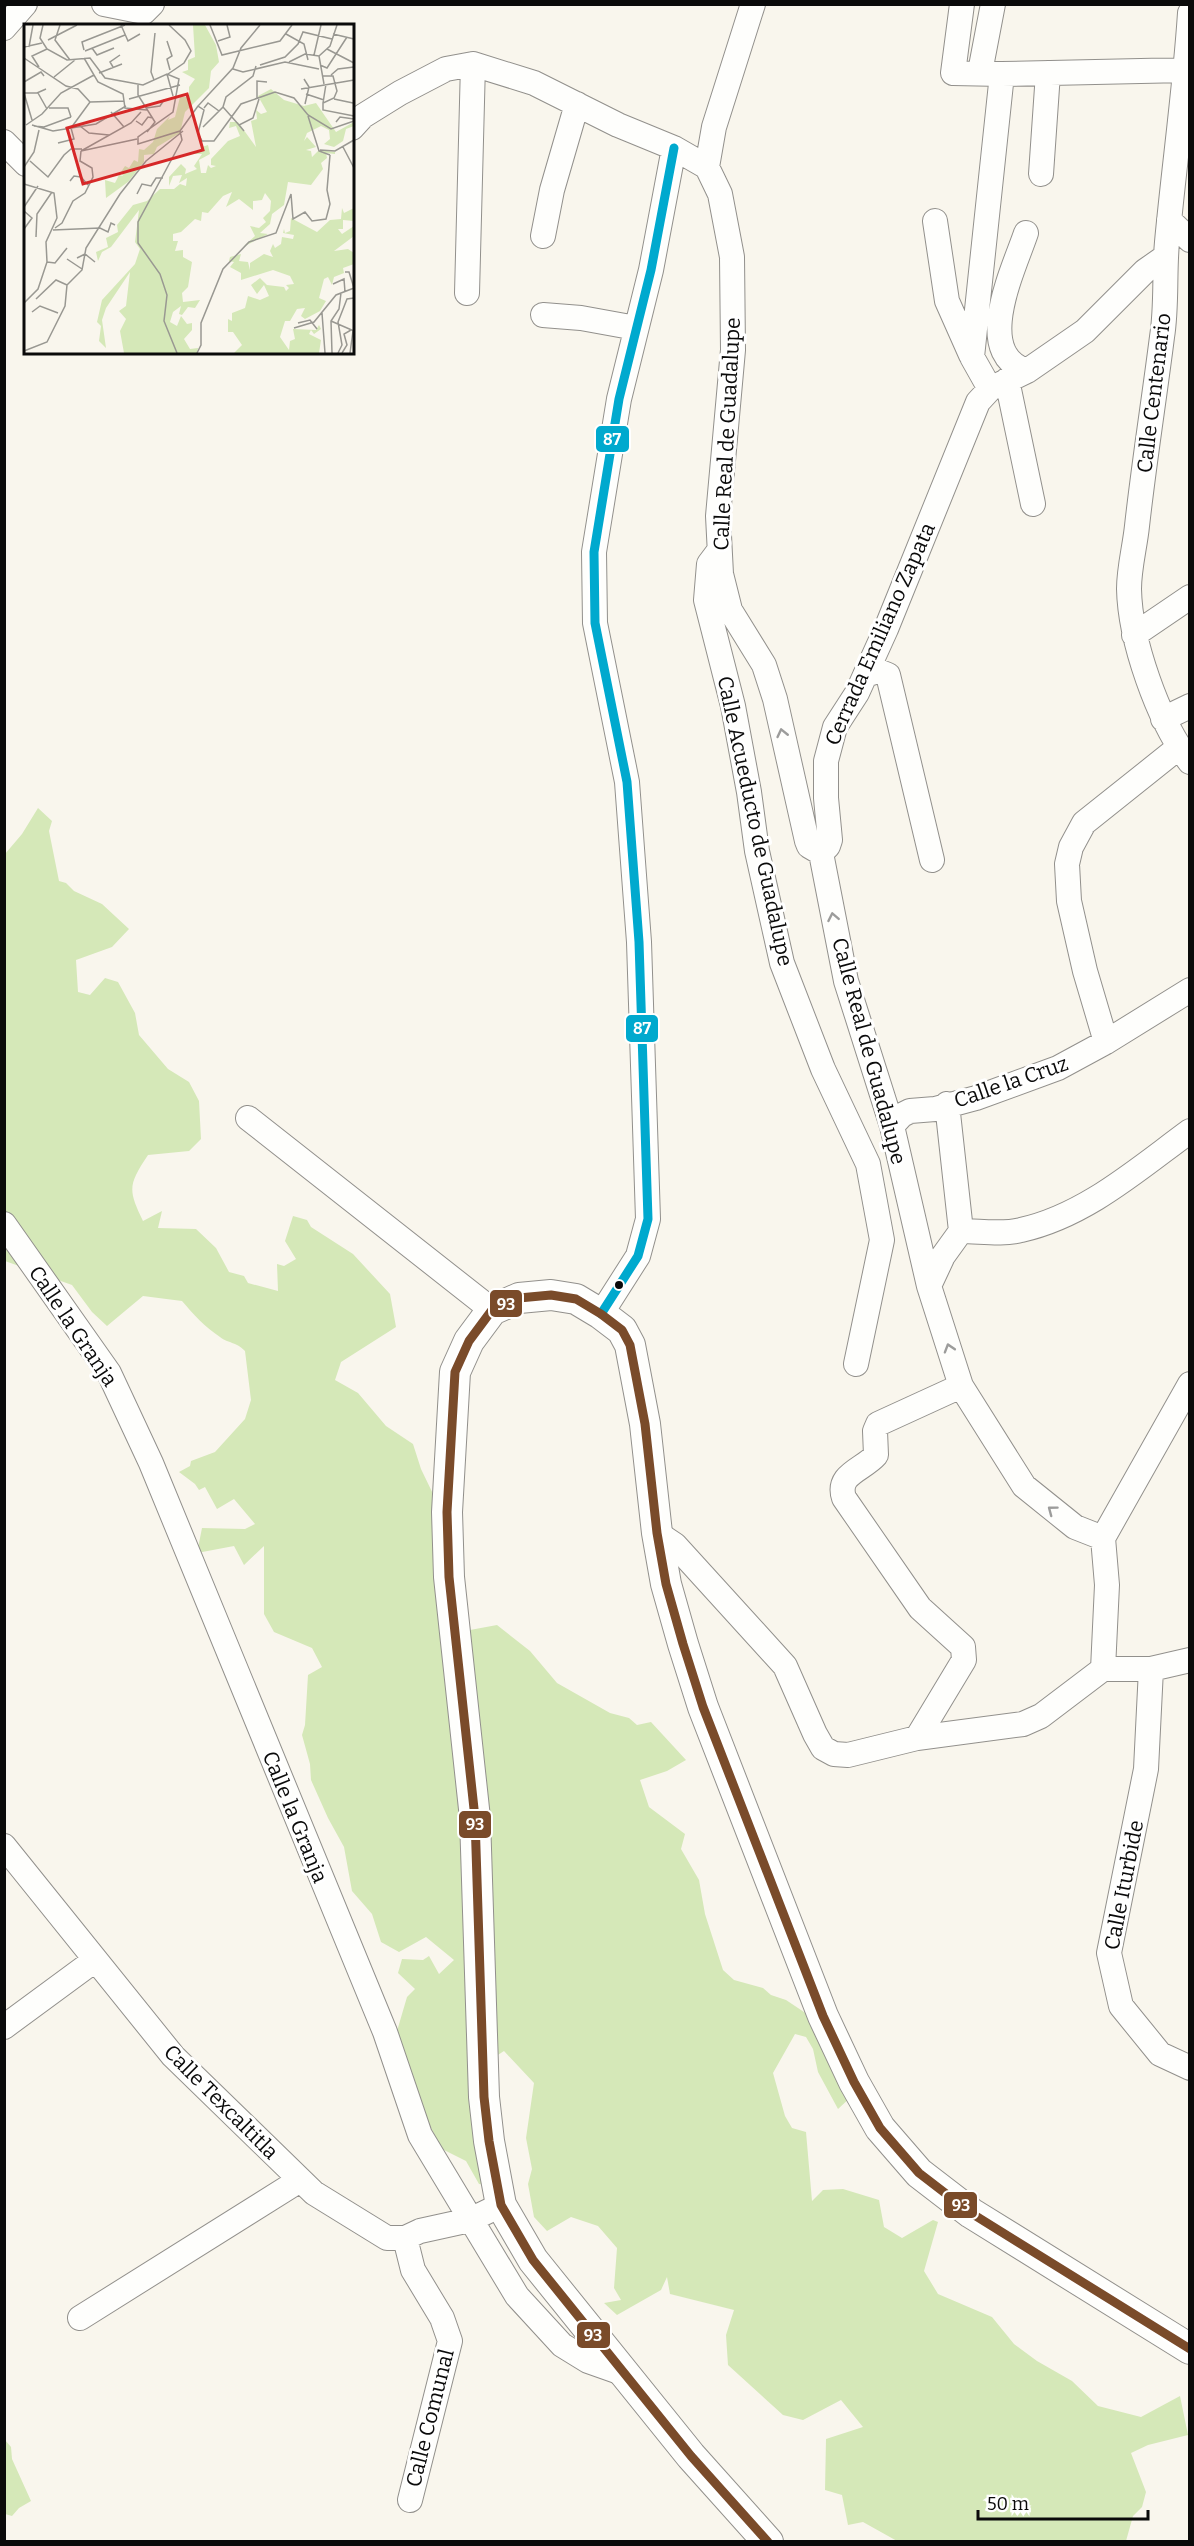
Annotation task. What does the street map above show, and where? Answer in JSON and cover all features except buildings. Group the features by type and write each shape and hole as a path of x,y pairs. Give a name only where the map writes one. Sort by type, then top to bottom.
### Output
{"street":[{"path":"4,28 25,4"},
{"path":"104,4 144,12 152,4"},
{"path":"354,127 363,116 400,93 446,69 473,64 534,83 618,125 674,148 707,167 714,127 753,4"},
{"path":"963,4 953,73 1188,72"},
{"path":"972,357 991,73 993,4"},
{"name":"Calle Centenario","path":"1184,755 1163,719 1134,635 1129,588 1147,439 1163,335 1166,295 1165,257 1188,72 1190,13"},
{"path":"466,293 473,64"},
{"path":"1041,174 1048,73"},
{"path":"543,236 552,190 577,104"},
{"path":"4,142 24,162"},
{"path":"602,1314 638,1256 648,1218 639,942 627,782 595,622 594,552 619,399 651,270 674,148"},
{"name":"Calle Real de Guadalupe","path":"707,167 720,194 732,256 733,350 718,516 721,574 730,610 764,666 775,699 807,841 809,846 821,852 846,981 892,1126 929,1286 961,1386 1024,1486 1075,1527 1103,1538"},
{"path":"1169,220 1190,240"},
{"path":"935,221 947,301 972,357 1008,380"},
{"path":"1026,233 999,316 999,334 1006,355 1016,367 1008,380 1033,504"},
{"name":"Cerrada Emiliano Zapata","path":"821,852 828,846 830,840 825,798 826,761 835,728 865,675 886,629 967,424 978,402 1085,331 1145,271 1165,257"},
{"path":"543,315 580,318 636,328"},
{"name":"Calle Acueducto de Guadalupe","path":"719,550 709,564 705,600 733,706 749,792 756,851 782,963 823,1068 868,1164 882,1240 856,1364"},
{"path":"1134,635 1190,597"},
{"path":"865,675 878,671 888,675 932,860"},
{"path":"1163,719 1190,706"},
{"path":"1106,1042 1085,971 1069,901 1067,864 1071,847 1084,823 1184,755"},
{"name":"Calle la Cruz","path":"892,1126 902,1115 910,1111 935,1109 976,1098 1058,1068 1106,1042 1190,990"},
{"path":"929,1286 943,1256 961,1231 947,1104"},
{"path":"248,1118 492,1310"},
{"path":"961,1231 1018,1231 1051,1222 1091,1202 1190,1131"},
{"name":"Calle la Granja","path":"4,1224 109,1373 151,1463 385,2032 420,2135 517,2296 562,2345 588,2361 622,2373"},
{"path":"768,2541 691,2456 622,2373 533,2260 501,2205 489,2141 484,2097 475,1818 449,1577 447,1512 455,1372 469,1341 492,1310 519,1298 551,1295 576,1299 622,1329 630,1345 645,1424 657,1533 666,1584 703,1707 823,2016 854,2082 880,2128 919,2173 971,2213 1190,2349"},
{"path":"1103,1669 1107,1585 1103,1538 1190,1384"},
{"path":"917,1738 964,1660 963,1647 920,1608 842,1492 844,1480 876,1455 875,1431 878,1424 961,1386"},
{"path":"657,1533 681,1551 785,1666 823,1748 834,1754 848,1755 917,1738 1023,1724 1041,1716 1103,1669 1151,1669 1190,1660"},
{"name":"Calle Iturbide","path":"1151,1669 1146,1770 1108,1953 1121,2006 1160,2054 1190,2068"},
{"name":"Calle Texcaltitla","path":"4,1846 173,2056 314,2193 387,2238 405,2238"},
{"path":"4,2027 95,1960"},
{"path":"80,2318 300,2180"},
{"path":"405,2238 420,2231 470,2220 501,2205"},
{"name":"Calle Comunal","path":"405,2238 413,2270 442,2318 450,2341 410,2500"}],"green space":[{"path":"38,808 52,821 49,831 59,881 102,904 129,929 112,947 76,960 78,992 90,995 105,978 118,982 135,1013 139,1035 168,1069 189,1082 199,1101 201,1139 189,1151 148,1155 137,1174 132,1188 143,1221 162,1211 158,1228 196,1229 216,1248 229,1272 244,1276 248,1283 278,1291 277,1264 284,1266 296,1259 285,1241 293,1216 307,1220 311,1227 353,1254 390,1294 396,1327 341,1362 335,1380 358,1393 386,1426 413,1444 421,1469 449,1527 442,1615 470,1630 497,1625 530,1651 557,1683 610,1713 629,1718 637,1725 651,1722 686,1760 667,1771 640,1780 649,1807 685,1834 681,1849 699,1880 705,1914 723,1970 734,1980 763,1988 771,1995 786,2000 813,2018 852,2096 838,2109 818,2072 813,2049 806,2037 795,2034 773,2073 785,2116 792,2128 806,2132 812,2201 823,2190 843,2189 879,2200 884,2227 902,2238 933,2220 938,2222 924,2271 938,2294 992,2317 1014,2344 1037,2361 1072,2381 1098,2406 1141,2417 1180,2396 1188,2435 1148,2445 1131,2453 1146,2492 1142,2507 1133,2516 1126,2541 897,2541 863,2522 848,2525 842,2495 825,2490 826,2439 863,2427 841,2400 803,2420 783,2415 728,2365 726,2335 734,2310 670,2294 667,2277 661,2290 617,2315 604,2303 621,2300 614,2288 617,2248 598,2226 571,2217 547,2231 534,2217 528,2184 532,2169 526,2138 534,2083 504,2051 470,2073 472,2129 506,2187 479,2184 466,2161 442,2149 429,2124 396,2094 390,2055 407,1997 415,1989 398,1973 402,1959 423,1960 429,1956 439,1974 454,1960 426,1937 399,1952 381,1942 372,1914 352,1891 344,1847 311,1780 310,1764 302,1735 305,1725 308,1675 322,1667 312,1648 274,1632 264,1614 264,1546 244,1565 234,1546 197,1553 202,1528 245,1529 255,1524 234,1499 217,1509 205,1487 199,1490 179,1472 190,1466 191,1461 215,1452 245,1419 251,1400 245,1351 209,1329 182,1301 143,1296 107,1326 92,1312 72,1285 5,1261 5,854 22,834"},
{"path":"5,2440 11,2447 12,2459 31,2501 19,2508 12,2516 5,2514"}],"transit line":[{"name":"87","path":"601,1314 638,1256 648,1219 639,942 627,782 595,623 594,552 619,399 651,270 674,148"},
{"name":"93","path":"768,2542 691,2456 533,2260 501,2205 489,2141 484,2097 475,1818 449,1577 447,1512 455,1372 469,1341 492,1310 519,1298 551,1295 576,1299 622,1330 630,1345 645,1424 657,1533 666,1584 703,1707 823,2016 854,2082 880,2128 919,2173 971,2213 1190,2349"}]}
